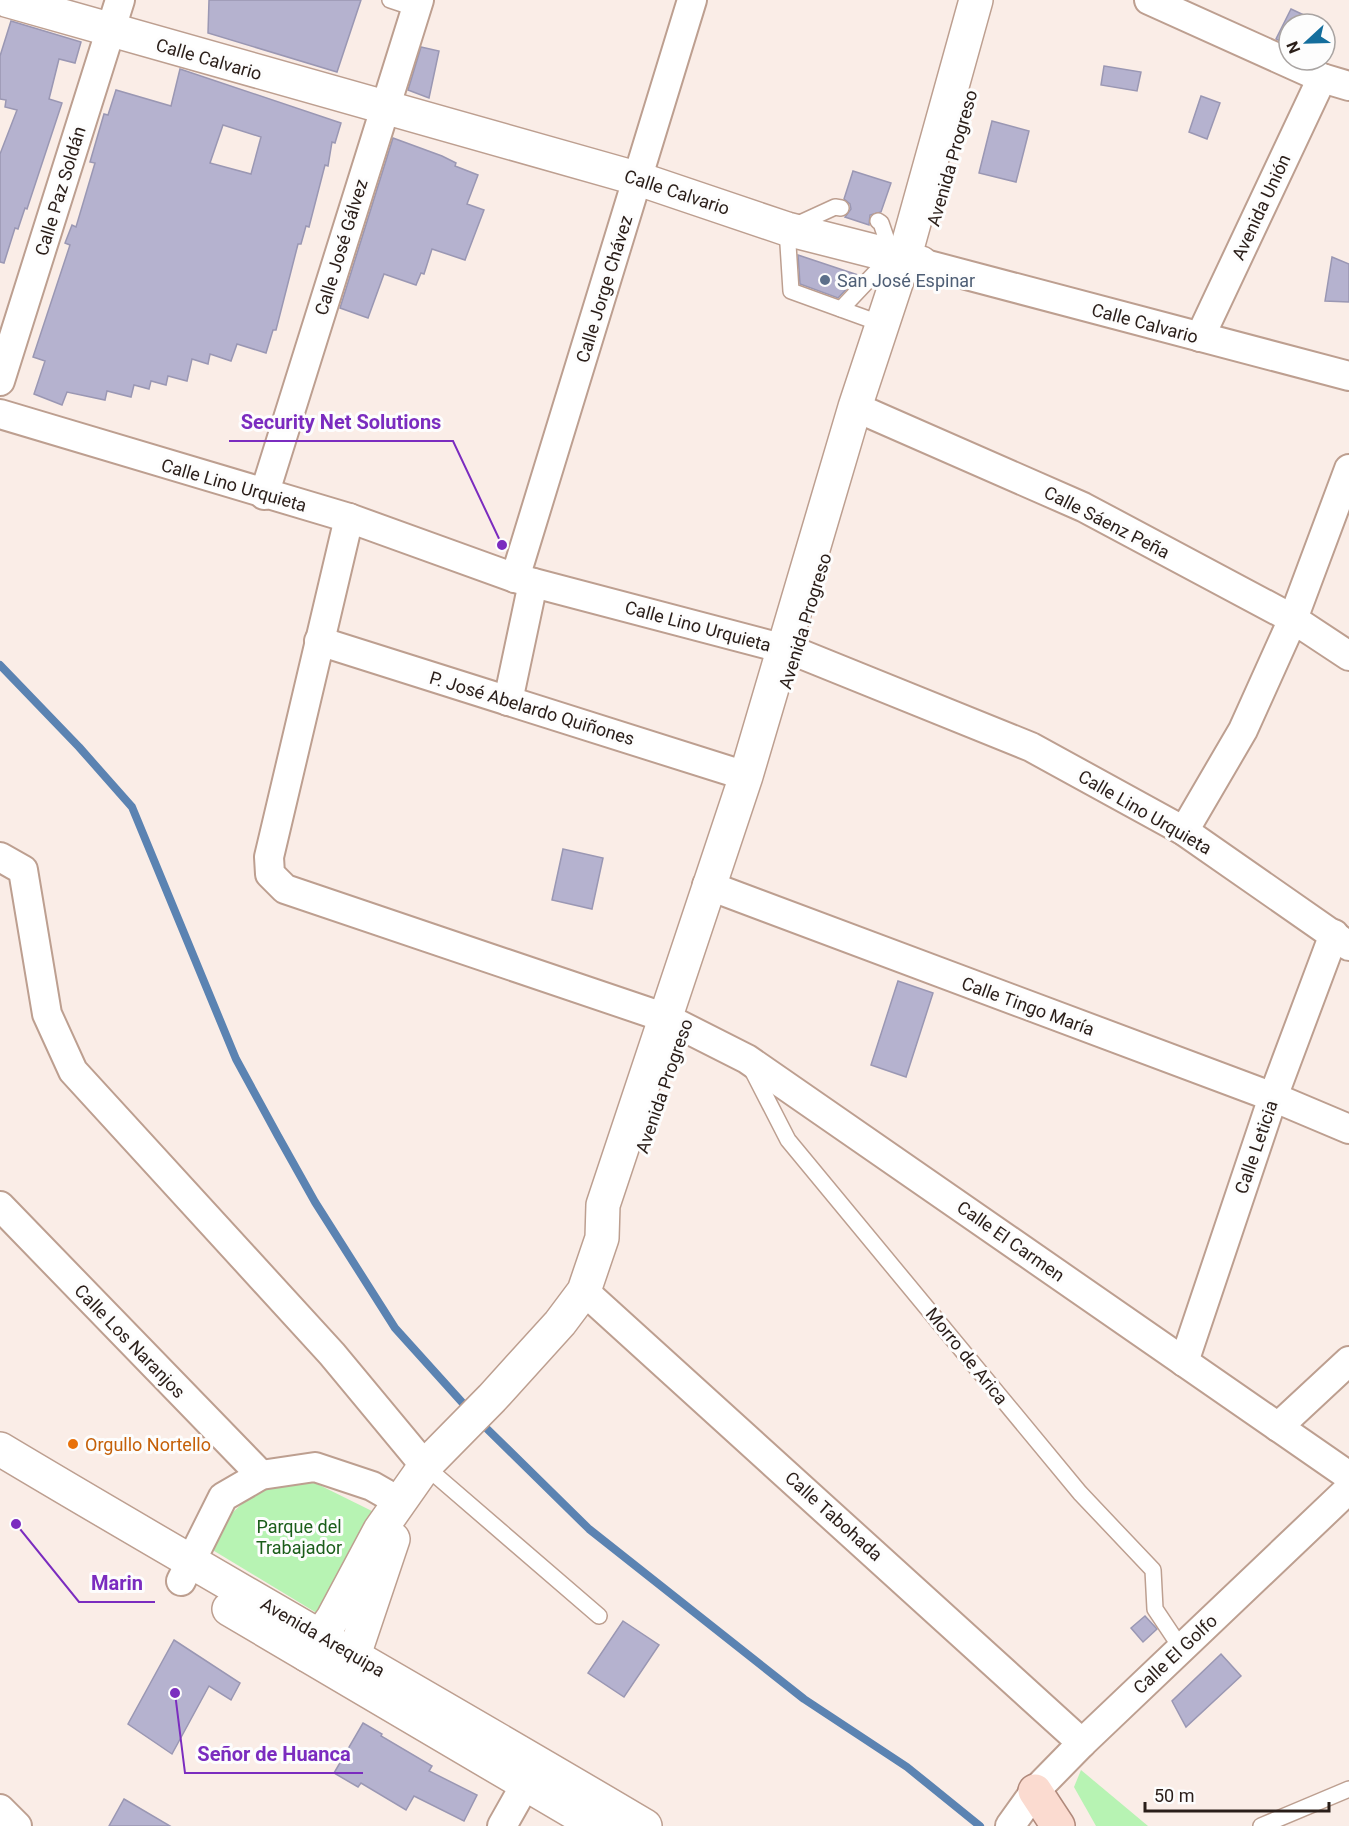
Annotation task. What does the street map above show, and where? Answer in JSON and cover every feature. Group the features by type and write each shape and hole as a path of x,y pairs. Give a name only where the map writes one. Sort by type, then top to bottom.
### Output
{"main road":[{"name":"Calle Calvario","path":"6,0 639,179 787,230 905,259"},
{"name":"Avenida Progreso","path":"714,889 861,409 976,0"},
{"name":"Avenida Progreso","path":"861,409 882,324 998,0"},
{"name":"Avenida Progreso","path":"314,1645 380,1530 429,1462 492,1398 560,1323 584,1291 602,1238 620,1214 746,776 789,650"},
{"name":"Avenida Arequipa","path":"0,1449 185,1572"},
{"name":"Avenida Arequipa","path":"0,1474 185,1572 532,1773 645,1826"},
{"name":"Avenida Progreso","path":"347,1665 395,1532 400,1502"},
{"name":"Avenida Arequipa","path":"532,1773 597,1826"},
{"path":"1035,1791 1058,1826"}],"street":[{"name":"Calle Paz Soldán","path":"0,381 120,0"},
{"name":"Calle Jorge Chávez","path":"508,701 524,581 692,0"},
{"path":"1149,0 1322,78 1349,86"},
{"name":"Calle José Gálvez","path":"264,495 418,4"},
{"name":"Avenida Unión","path":"1200,337 1322,78"},
{"name":"Calle Calvario","path":"905,259 1349,376"},
{"name":"Calle Sáenz Peña","path":"861,409 1083,507 1293,619 1349,656"},
{"name":"Calle Lino Urquieta","path":"0,414 264,495 349,518 524,581 789,650 1031,747 1184,831 1341,940"},
{"path":"1184,831 1243,730 1293,619 1349,469"},
{"path":"319,641 349,518"},
{"name":"P. José Abelardo Quiñones","path":"319,641 746,776"},
{"name":"Calle El Carmen","path":"319,641 269,857 270,874 285,889 675,1022 747,1059 1349,1476"},
{"path":"0,857 23,870 47,1014 73,1071 429,1462"},
{"name":"Calle Tingo María","path":"714,889 1273,1097 1349,1129"},
{"name":"Calle Leticia","path":"1184,1362 1273,1097 1341,940"},
{"name":"Calle Los Naranjos","path":"0,1206 261,1475"},
{"name":"Calle Tabohada","path":"584,1291 1082,1743"},
{"path":"1278,1427 1349,1361"},
{"path":"185,1572 223,1497 261,1475 315,1467 372,1486 400,1502"},
{"name":"Calle El Golfo","path":"1012,1824 1035,1791 1082,1743 1349,1489"},
{"path":"502,1826 532,1773"},
{"path":"0,1809 17,1826"},
{"path":"0,1824 4,1826"}],"lane":[{"path":"390,0 418,4"},
{"path":"841,208 835,207 787,230 791,291 882,324"},
{"path":"841,309 905,259 880,222 917,213"},
{"name":"Morro de Arica","path":"747,1059 788,1140 1080,1493 1153,1570 1155,1609 1181,1648"},
{"path":"429,1462 599,1616"},
{"path":"1261,1826 1349,1789"}],"green space":[{"name":"Parque del Trabajador","path":"299,1475 376,1513 320,1615 206,1546 226,1520 245,1501 268,1487"},
{"path":"1081,1770 1148,1826 1096,1826 1074,1787"}],"building":[{"path":"209,0 361,0 337,72 208,33"},
{"path":"11,21 81,42 75,63 59,59 49,99 62,103 27,209 25,208 18,229 15,228 4,263 0,262 0,154 17,110 5,107 6,100 0,99 0,56"},
{"path":"421,47 439,51 429,98 408,90"},
{"path":"1104,66 1141,72 1137,91 1101,85"},
{"path":"180,69 341,123 335,143 332,142 328,166 325,165 309,227 306,226 301,244 298,244 276,330 273,330 266,353 237,344 231,361 210,354 208,364 192,359 187,381 168,376 166,385 151,381 149,389 134,385 131,397 107,391 105,400 67,392 62,405 34,394 45,361 33,357 70,245 65,243 72,225 76,227 95,163 90,162 104,114 108,115 116,90 171,106","holes":["223,125 261,137 251,174 210,163"]},
{"path":"1201,96 1220,103 1207,139 1189,132"},
{"path":"992,121 1029,131 1016,182 979,173"},
{"path":"393,138 442,156 456,163 455,166 478,175 467,204 484,210 465,260 432,249 424,274 421,273 416,285 384,274 368,318 340,308"},
{"path":"853,171 891,183 881,212 870,215 869,225 845,217 851,209 850,204 844,199"},
{"path":"798,255 858,275 857,278 838,298 800,284"},
{"path":"1332,257 1349,264 1349,302 1325,301"},
{"path":"563,849 603,858 592,909 552,900"},
{"path":"898,981 933,993 906,1077 871,1065"},
{"path":"1145,1616 1157,1629 1143,1642 1131,1628"},
{"path":"623,1621 659,1645 624,1697 588,1673"},
{"path":"174,1640 240,1683 231,1700 209,1686 172,1754 128,1724"},
{"path":"1221,1654 1241,1676 1186,1727 1172,1701"},
{"path":"363,1723 432,1766 429,1771 477,1795 464,1821 414,1796 406,1810 361,1783 358,1787 334,1773"},
{"path":"124,1799 170,1826 109,1826"}],"waterway":[{"path":"0,665 79,747 132,807 236,1059 278,1136 315,1202 395,1328 469,1410"},
{"path":"479,1421 589,1529 804,1699 907,1767 980,1826"}],"place":[{"name":"San José Espinar","path":"825,280"},
{"name":"Security Net Solutions","path":"502,545"},
{"name":"Orgullo Nortello","path":"73,1444"},
{"name":"Marin","path":"16,1524"},
{"name":"Señor de Huanca","path":"175,1693"}]}
